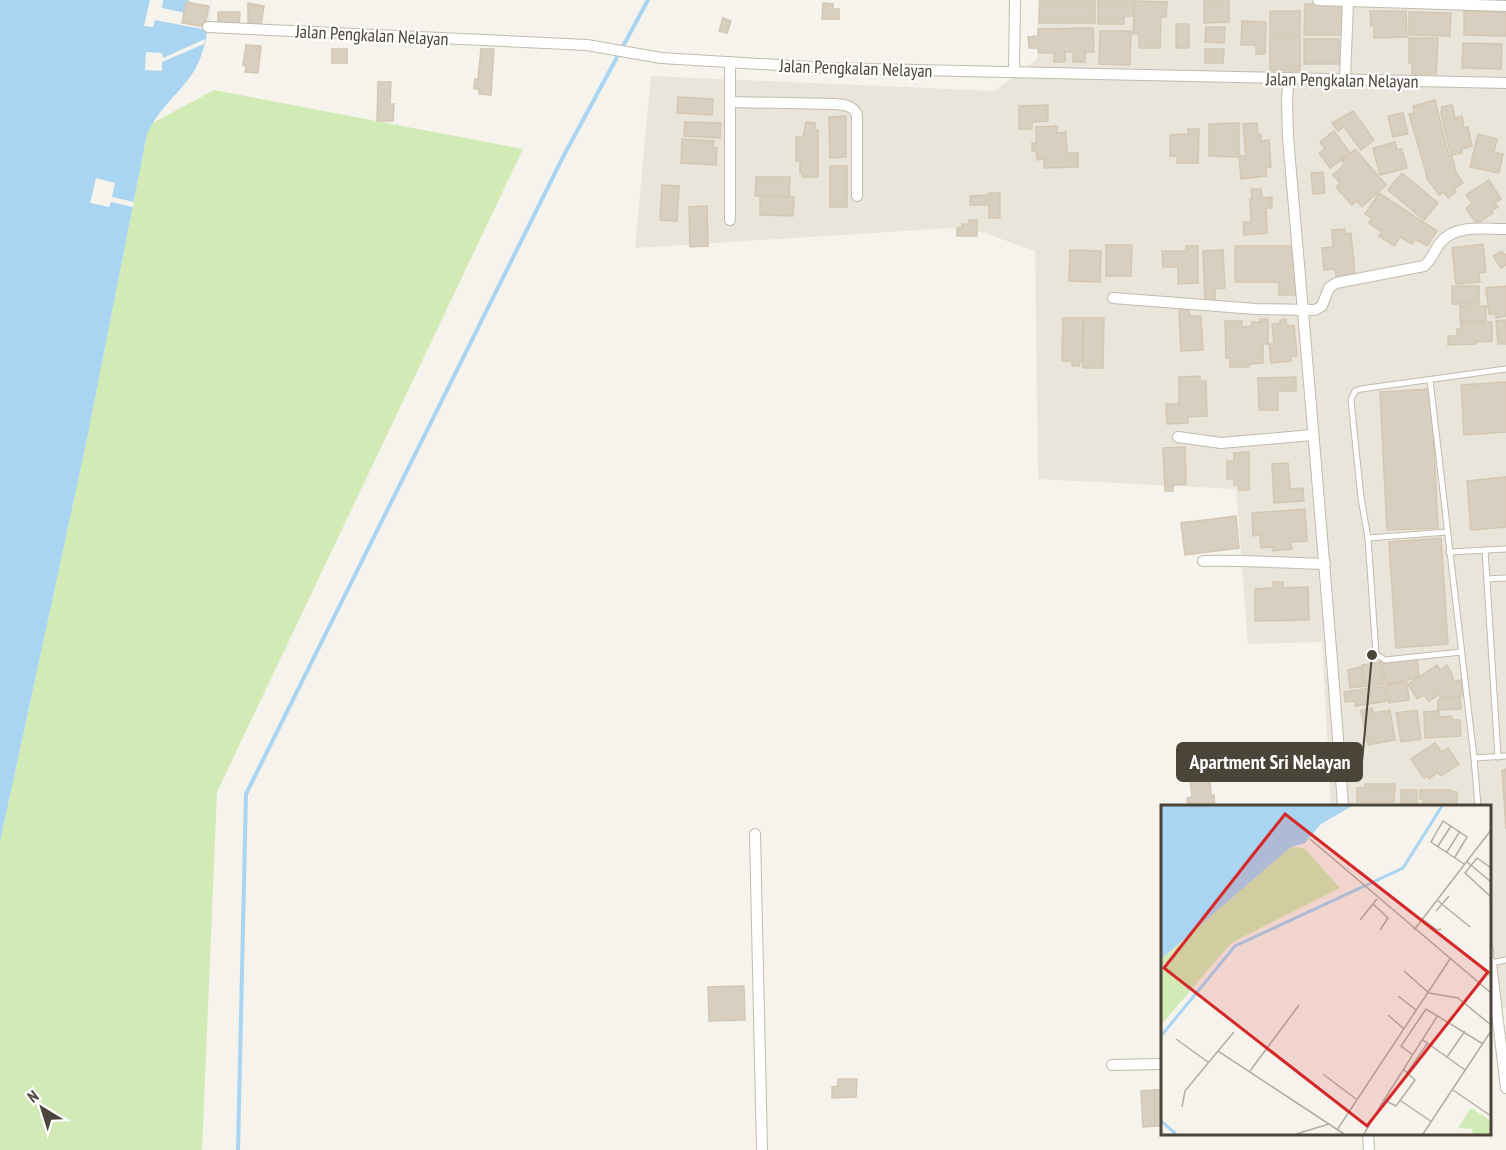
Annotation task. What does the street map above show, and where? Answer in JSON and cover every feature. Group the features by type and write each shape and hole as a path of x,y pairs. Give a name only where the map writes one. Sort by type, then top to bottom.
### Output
{"street":[{"path":"1014,0 1014,72"},
{"path":"1318,0 1506,6"},
{"path":"1345,79 1348,1"},
{"name":"Jalan Pengkalan Nelayan","path":"208,27 587,45 661,58 828,68 1506,83"},
{"path":"730,62 730,220"},
{"path":"1289,78 1287,119 1343,805"},
{"path":"730,102 835,104 846,105 854,109 857,115 857,196"},
{"path":"1113,298 1161,303 1302,310 1319,308 1324,303 1329,288 1336,283 1424,266 1444,238 1456,232 1472,229 1506,229"},
{"path":"1178,437 1221,443 1312,435"},
{"path":"1203,561 1238,560 1325,564"},
{"path":"755,834 762,1150"},
{"path":"1491,963 1506,1088"},
{"path":"1112,1065 1161,1064"},
{"path":"1368,1135 1369,1150"}],"lane":[{"path":"1461,652 1385,660 1377,656 1374,642 1368,538 1361,498 1351,397 1361,388 1506,369"},
{"path":"1430,380 1478,805"},
{"path":"1368,538 1447,532"},
{"path":"1449,552 1506,549"},
{"path":"1485,550 1498,757"},
{"path":"1486,579 1506,578"},
{"path":"1474,758 1506,756"},
{"path":"1491,963 1506,960"}],"shaded area":[{"path":"1038,0 1506,0 1506,1008 1491,1010 1491,805 1331,805 1322,642 1248,644 1236,489 1038,479 1035,251 968,227 635,248 651,76 994,91 1037,59"}],"green space":[{"path":"214,90 523,149 217,792 202,1150 0,1150 0,842 86,444 147,134 151,124"}],"water":[{"path":"0,0 212,0 206,40 200,60 185,84 161,111 147,134 86,444 0,842"}],"pier":[{"path":"150,0 163,0 162,8 186,13 189,0 212,0 207,30 155,20 153,27 144,26"},
{"path":"205,39 204,44 162,62 162,71 145,70 146,52 162,53 163,58"},
{"path":"96,178 115,183 112,197 134,202 133,207 111,202 109,207 90,203"}],"building":[{"path":"1040,0 1095,0 1095,23 1039,23"},
{"path":"1098,1 1134,1 1134,16 1124,16 1124,24 1098,24"},
{"path":"1135,1 1167,2 1166,17 1161,17 1160,48 1139,48 1139,34 1133,34"},
{"path":"1204,1 1229,1 1229,22 1204,23"},
{"path":"186,2 209,6 205,27 182,23"},
{"path":"248,3 264,6 261,25 248,23"},
{"path":"823,3 833,4 833,9 839,9 839,19 822,19"},
{"path":"1305,4 1345,4 1345,35 1304,35"},
{"path":"1270,11 1300,11 1300,34 1270,34"},
{"path":"1370,11 1406,11 1407,37 1374,38"},
{"path":"1464,11 1506,12 1506,36 1464,35"},
{"path":"218,12 240,12 239,31 218,31"},
{"path":"1409,12 1451,13 1450,36 1409,35"},
{"path":"723,18 731,21 727,33 719,31"},
{"path":"1242,21 1266,22 1265,54 1256,54 1256,45 1241,45"},
{"path":"1176,24 1189,24 1189,48 1176,48"},
{"path":"1206,27 1225,27 1224,43 1205,42"},
{"path":"1093,28 1094,52 1085,52 1085,62 1073,62 1073,52 1065,52 1065,62 1054,62 1054,53 1039,53 1038,48 1029,48 1028,37 1038,36 1038,29"},
{"path":"1100,31 1131,31 1130,65 1099,64"},
{"path":"1270,36 1300,36 1300,71 1270,71"},
{"path":"1409,38 1438,38 1436,74 1412,74 1412,63 1409,63"},
{"path":"1304,39 1339,39 1339,64 1304,64"},
{"path":"1463,43 1502,44 1501,69 1462,68"},
{"path":"246,45 261,46 258,73 245,72 246,66 243,65"},
{"path":"332,49 347,49 347,63 332,63"},
{"path":"481,49 494,49 491,95 479,94 479,89 474,89 475,79 478,79"},
{"path":"1205,49 1224,49 1223,63 1205,63"},
{"path":"378,82 391,82 390,104 394,104 393,121 377,121"},
{"path":"678,97 713,99 712,115 677,113"},
{"path":"1435,100 1449,156 1452,156 1456,172 1463,183 1454,189 1456,192 1448,198 1444,192 1439,195 1428,180 1409,114 1414,113 1413,106"},
{"path":"1048,105 1048,121 1032,122 1032,129 1019,129 1019,106"},
{"path":"1452,105 1455,118 1462,116 1464,128 1468,127 1472,146 1462,149 1462,153 1451,155 1441,113 1442,107"},
{"path":"1353,111 1374,140 1361,150 1344,127 1338,131 1332,123"},
{"path":"1403,113 1408,134 1393,137 1388,116"},
{"path":"846,116 846,157 830,158 829,117"},
{"path":"685,122 721,123 720,138 684,136"},
{"path":"806,122 815,123 815,130 818,130 818,177 802,177 800,161 796,161 796,137 803,137"},
{"path":"1239,123 1239,157 1209,156 1209,124"},
{"path":"1257,123 1261,141 1269,140 1271,167 1266,168 1266,176 1241,179 1239,156 1246,156 1243,124"},
{"path":"1057,126 1057,133 1066,132 1067,153 1078,153 1078,167 1044,168 1044,159 1037,160 1036,151 1032,151 1032,143 1036,143 1036,127"},
{"path":"1188,129 1199,129 1198,163 1177,163 1177,156 1170,156 1170,135 1188,134"},
{"path":"1334,131 1350,153 1330,168 1319,153 1325,149 1320,142"},
{"path":"1478,134 1497,139 1494,152 1503,154 1499,173 1470,167"},
{"path":"682,139 714,141 713,148 717,148 716,165 681,163"},
{"path":"1395,142 1397,150 1402,149 1407,168 1380,175 1373,148"},
{"path":"1355,149 1386,185 1362,207 1357,201 1352,205 1336,187 1340,183 1333,175 1345,164 1342,161"},
{"path":"830,166 847,166 847,207 830,207"},
{"path":"1323,172 1325,193 1313,194 1311,173"},
{"path":"1402,173 1438,203 1424,220 1388,190"},
{"path":"756,177 790,177 789,196 755,196"},
{"path":"1489,180 1501,199 1495,203 1498,207 1492,211 1493,213 1477,224 1466,209 1472,203 1466,195"},
{"path":"662,185 679,186 677,221 660,220"},
{"path":"1251,189 1261,189 1262,198 1272,197 1272,208 1266,208 1267,233 1244,235 1243,222 1251,222"},
{"path":"989,193 1000,193 1000,218 989,218"},
{"path":"1379,193 1437,231 1427,246 1415,239 1412,244 1400,237 1394,246 1379,236 1382,232 1369,223 1372,218 1365,214"},
{"path":"987,195 987,205 970,205 970,196"},
{"path":"760,197 794,197 793,216 760,215"},
{"path":"707,206 708,246 690,247 689,207"},
{"path":"969,220 977,220 977,236 957,236 957,228 962,227 962,224 970,224"},
{"path":"1345,229 1345,234 1351,233 1355,275 1336,276 1335,269 1324,270 1322,248 1333,247 1332,230"},
{"path":"1483,244 1486,272 1479,273 1480,282 1456,284 1452,248"},
{"path":"1106,245 1132,245 1131,276 1106,276"},
{"path":"1186,246 1198,246 1198,283 1178,284 1178,267 1163,267 1162,251 1186,251"},
{"path":"1235,246 1293,246 1293,266 1297,266 1297,295 1279,295 1279,282 1235,282"},
{"path":"1070,250 1101,251 1100,282 1069,281"},
{"path":"1223,250 1225,288 1215,289 1215,302 1205,302 1203,251"},
{"path":"1502,251 1504,255 1506,254 1506,265 1501,268 1493,256"},
{"path":"1452,286 1479,286 1479,304 1452,304"},
{"path":"1506,286 1506,316 1496,318 1496,314 1489,314 1486,288"},
{"path":"1460,306 1486,306 1486,321 1460,321"},
{"path":"1179,310 1189,310 1190,316 1201,316 1203,350 1181,351"},
{"path":"1063,318 1083,318 1082,362 1079,366 1072,366 1072,361 1062,361"},
{"path":"1084,318 1104,318 1103,368 1083,368"},
{"path":"1260,319 1268,319 1268,344 1263,344 1263,363 1249,364 1249,367 1230,367 1230,358 1226,358 1225,321 1242,321 1242,327 1252,326 1252,322 1260,322"},
{"path":"1286,319 1287,326 1294,325 1297,356 1291,356 1291,361 1271,363 1269,344 1274,344 1272,324"},
{"path":"1506,320 1506,344 1498,344 1496,321"},
{"path":"1461,322 1492,322 1492,341 1448,345 1448,336 1457,336 1457,329 1461,329"},
{"path":"1200,376 1200,381 1206,381 1207,416 1188,417 1188,423 1167,424 1166,404 1179,404 1179,377"},
{"path":"1296,377 1296,391 1278,391 1278,410 1259,410 1258,378"},
{"path":"1506,382 1506,432 1464,435 1461,385"},
{"path":"1431,389 1438,528 1387,530 1380,392"},
{"path":"1185,447 1186,484 1173,485 1173,491 1165,491 1163,448"},
{"path":"1249,452 1249,490 1239,490 1238,485 1234,485 1234,479 1227,479 1227,461 1234,461 1234,453"},
{"path":"1288,463 1290,489 1303,488 1304,501 1274,503 1272,464"},
{"path":"1506,477 1506,527 1471,530 1467,481"},
{"path":"1305,509 1307,541 1291,542 1292,549 1273,551 1273,547 1261,548 1260,535 1253,536 1252,513"},
{"path":"1236,516 1239,548 1185,555 1181,523"},
{"path":"1441,538 1448,644 1396,648 1389,542"},
{"path":"1273,582 1283,582 1283,588 1308,587 1309,620 1255,621 1255,589 1273,588"},
{"path":"1417,659 1419,676 1386,684 1383,664"},
{"path":"1381,662 1384,684 1366,687 1362,665"},
{"path":"1437,665 1440,670 1447,665 1454,681 1461,680 1462,696 1440,698 1440,694 1429,701 1424,695 1417,699 1408,684"},
{"path":"1361,667 1364,686 1350,688 1348,670"},
{"path":"1407,682 1409,700 1389,703 1387,685"},
{"path":"1385,686 1387,701 1355,706 1355,701 1345,702 1344,692"},
{"path":"1460,698 1461,709 1438,710 1438,700"},
{"path":"1372,708 1373,713 1390,710 1395,740 1368,745 1361,710"},
{"path":"1417,710 1421,739 1401,742 1396,713"},
{"path":"1439,711 1439,717 1452,716 1452,720 1460,720 1461,736 1425,738 1424,712"},
{"path":"1435,743 1442,752 1448,748 1459,764 1441,776 1438,772 1429,779 1427,776 1424,778 1411,759"},
{"path":"1506,769 1506,829 1502,770"},
{"path":"1203,776 1203,781 1210,780 1211,796 1214,795 1215,805 1188,805 1187,798 1192,797 1190,777"},
{"path":"1365,784 1395,784 1394,802 1357,802 1357,788 1365,788"},
{"path":"1401,790 1417,790 1417,805 1401,805"},
{"path":"1420,790 1457,792 1457,805 1423,805 1423,799 1420,799"},
{"path":"744,986 745,1020 709,1021 708,987"},
{"path":"838,1079 857,1079 856,1097 832,1098 832,1087 838,1086"},
{"path":"1155,1090 1155,1126 1143,1127 1141,1091"},
{"path":"1155,1090 1161,1090 1161,1126 1155,1126"}],"waterway":[{"path":"238,1150 246,794 563,157 648,0"}],"place":[{"name":"Apartment Sri Nelayan","path":"1372,655"}]}
